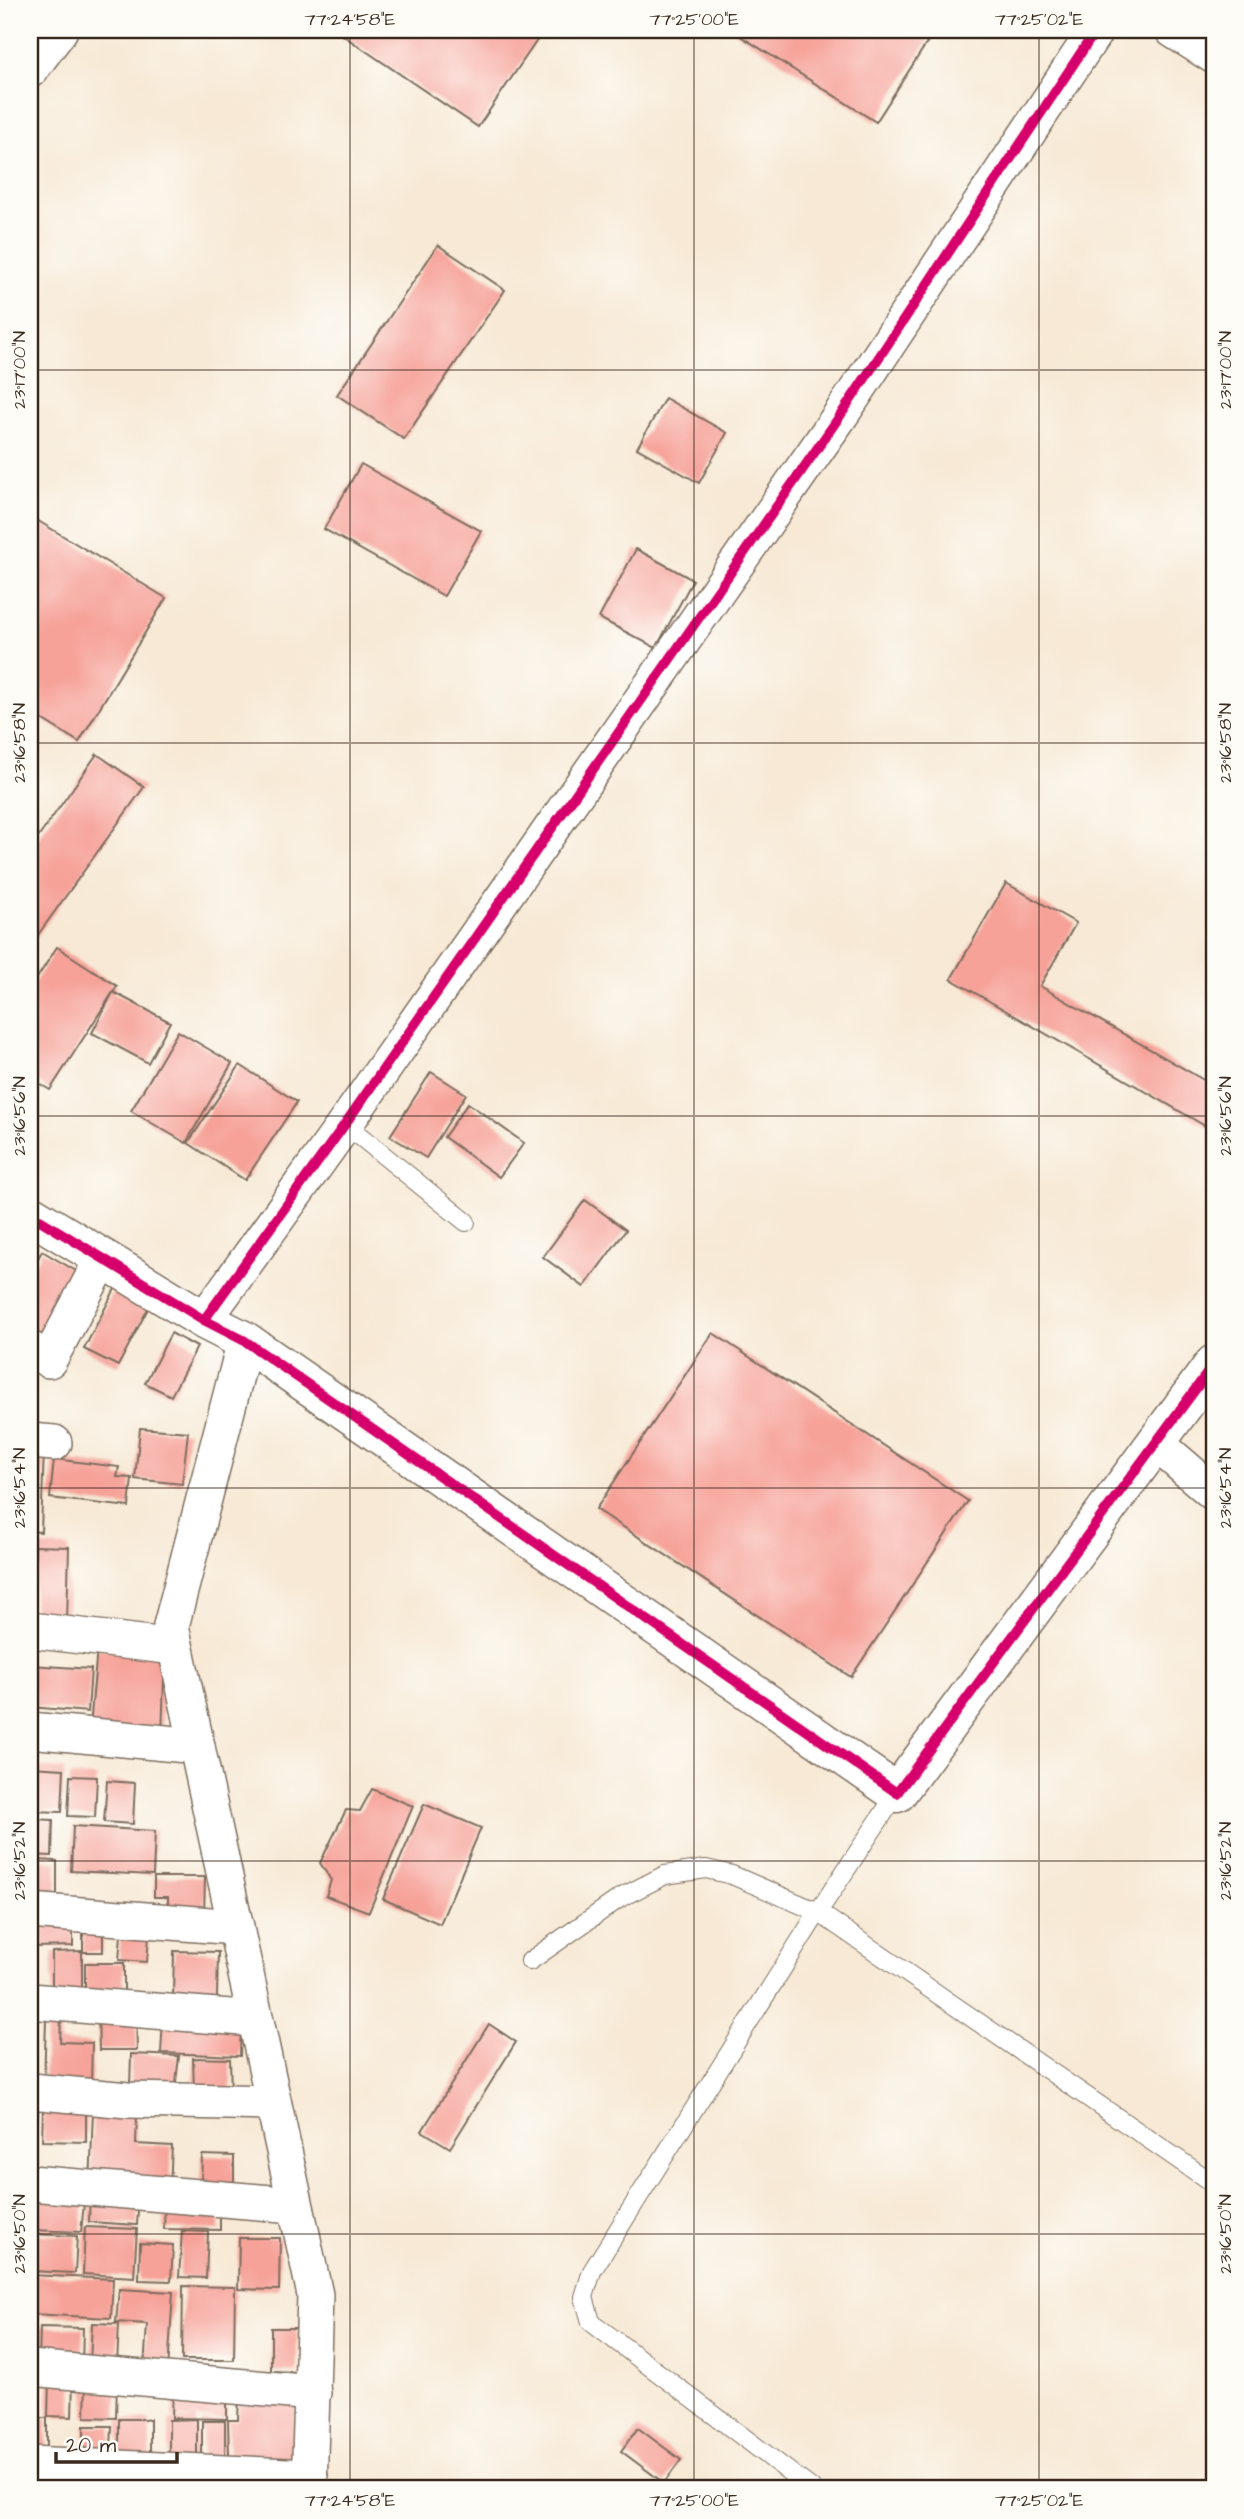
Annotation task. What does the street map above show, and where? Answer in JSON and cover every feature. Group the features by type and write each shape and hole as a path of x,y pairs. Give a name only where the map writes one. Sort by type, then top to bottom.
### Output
{"street":[{"path":"30,71 60,30"},
{"path":"204,1320 345,1124 842,413 1096,30"},
{"path":"1173,30 1214,56"},
{"path":"30,1214 204,1320 245,1341 897,1793 1214,1364"},
{"path":"30,1349 49,1360 103,1258"},
{"path":"30,2464 310,2483 315,2295 172,1626 245,1341"},
{"path":"1156,1443 1214,1493"},
{"path":"30,1630 175,1647"},
{"path":"30,1730 197,1746"},
{"path":"30,1911 236,1927"},
{"path":"30,2001 255,2019"},
{"path":"30,2091 128,2100 273,2103"},
{"path":"30,2183 295,2206"},
{"path":"30,2368 313,2393"}],"lane":[{"path":"345,1124 467,1222"},
{"path":"812,2489 591,2322 584,2297 592,2271 818,1912 897,1793"},
{"path":"530,1961 620,1898 665,1875 706,1869 732,1875 818,1912 1214,2184"}],"building":[{"path":"335,30 544,30 478,127"},
{"path":"731,30 935,30 876,122"},
{"path":"438,245 505,290 404,439 337,395"},
{"path":"665,398 727,433 699,483 637,448"},
{"path":"361,464 481,531 444,596 324,529"},
{"path":"30,516 166,598 79,742 30,712"},
{"path":"636,549 693,580 656,648 599,618"},
{"path":"97,754 144,787 30,946 30,849"},
{"path":"1006,883 1076,923 1040,986 1214,1086 1214,1131 951,979"},
{"path":"57,947 117,986 50,1090 30,1078 30,989"},
{"path":"113,992 170,1022 148,1063 92,1033"},
{"path":"178,1031 232,1063 186,1143 131,1111"},
{"path":"240,1065 297,1102 245,1180 188,1143"},
{"path":"431,1072 466,1094 426,1158 390,1136"},
{"path":"468,1103 524,1143 499,1177 444,1137"},
{"path":"585,1200 626,1230 584,1287 543,1257"},
{"path":"42,1251 83,1275 42,1345 30,1338 30,1273"},
{"path":"119,1281 153,1299 118,1366 84,1349"},
{"path":"171,1333 197,1347 171,1396 145,1383"},
{"path":"713,1333 968,1501 851,1677 596,1509"},
{"path":"140,1428 188,1432 182,1484 135,1479"},
{"path":"30,1446 44,1448 41,1532 30,1531"},
{"path":"1214,1454 1214,1474 1205,1466"},
{"path":"54,1459 119,1467 117,1477 132,1478 129,1507 50,1498"},
{"path":"35,1546 69,1547 67,1622 33,1622"},
{"path":"97,1649 165,1651 162,1736 90,1727"},
{"path":"30,1665 91,1669 88,1712 30,1707"},
{"path":"30,1767 64,1769 62,1812 30,1811"},
{"path":"70,1776 97,1777 95,1817 68,1816"},
{"path":"107,1781 135,1783 133,1824 104,1822"},
{"path":"372,1789 413,1806 369,1912 326,1896 331,1880 320,1863 346,1810 360,1811"},
{"path":"424,1804 481,1828 440,1924 383,1899"},
{"path":"30,1819 53,1820 52,1856 30,1855"},
{"path":"73,1826 155,1831 153,1875 71,1871"},
{"path":"30,1860 57,1861 57,1901 30,1901"},
{"path":"154,1877 205,1877 204,1916 168,1916 168,1897 154,1897"},
{"path":"73,1916 73,1946 34,1947 34,1917"},
{"path":"83,1918 103,1918 103,1952 83,1952"},
{"path":"122,1922 150,1924 147,1962 119,1960"},
{"path":"82,1951 82,1994 52,1994 52,1952"},
{"path":"174,1951 218,1952 217,1998 173,1997"},
{"path":"85,1963 124,1963 124,1999 85,2000"},
{"path":"136,2014 137,2050 99,2050 98,2015"},
{"path":"163,2019 241,2022 240,2056 161,2053"},
{"path":"46,2020 61,2020 60,2042 92,2043 91,2087 44,2085"},
{"path":"489,2024 516,2042 450,2148 422,2131"},
{"path":"131,2054 179,2056 175,2091 130,2087"},
{"path":"193,2058 230,2059 231,2092 194,2091"},
{"path":"30,2098 39,2099 35,2134 30,2134"},
{"path":"43,2110 86,2110 86,2142 42,2141"},
{"path":"93,2112 137,2114 136,2144 172,2146 170,2189 90,2185"},
{"path":"30,2142 33,2142 32,2177 30,2177"},
{"path":"202,2155 234,2156 234,2190 201,2189"},
{"path":"33,2188 85,2194 81,2232 31,2230"},
{"path":"90,2193 139,2195 137,2225 89,2222"},
{"path":"165,2201 220,2201 220,2230 164,2229"},
{"path":"85,2227 137,2229 134,2277 83,2274"},
{"path":"182,2231 208,2232 206,2278 179,2277"},
{"path":"30,2234 77,2236 75,2273 30,2271"},
{"path":"239,2238 280,2238 279,2290 238,2289"},
{"path":"140,2243 173,2245 171,2281 139,2280"},
{"path":"30,2275 113,2279 111,2318 30,2314"},
{"path":"183,2286 235,2287 234,2360 182,2360"},
{"path":"119,2289 173,2292 168,2371 144,2369 147,2324 116,2322"},
{"path":"92,2323 119,2324 117,2365 90,2364"},
{"path":"30,2324 35,2325 32,2362 30,2362"},
{"path":"40,2327 83,2328 82,2366 39,2364"},
{"path":"271,2328 297,2328 297,2372 271,2371"},
{"path":"30,2373 38,2374 34,2412 30,2412"},
{"path":"49,2380 73,2380 72,2417 48,2416"},
{"path":"86,2380 117,2381 116,2418 85,2417"},
{"path":"173,2387 227,2388 227,2419 172,2418"},
{"path":"239,2394 296,2396 294,2458 229,2458 228,2420 238,2420"},
{"path":"30,2418 47,2418 47,2460 30,2460"},
{"path":"119,2419 150,2419 150,2462 119,2462"},
{"path":"197,2419 197,2466 169,2467 169,2420"},
{"path":"202,2421 225,2421 225,2466 202,2466"},
{"path":"84,2426 112,2426 111,2450 84,2450"},
{"path":"638,2428 681,2460 664,2483 621,2451"},
{"path":"53,2471 114,2473 114,2489 52,2489"},
{"path":"30,2477 38,2477 38,2489 30,2489"},
{"path":"143,2478 179,2479 179,2489 143,2489"}],"cycle path":[{"path":"204,1320 345,1124 842,413 1096,30"},
{"path":"30,1214 204,1320 245,1341 897,1793 1214,1364"}]}
